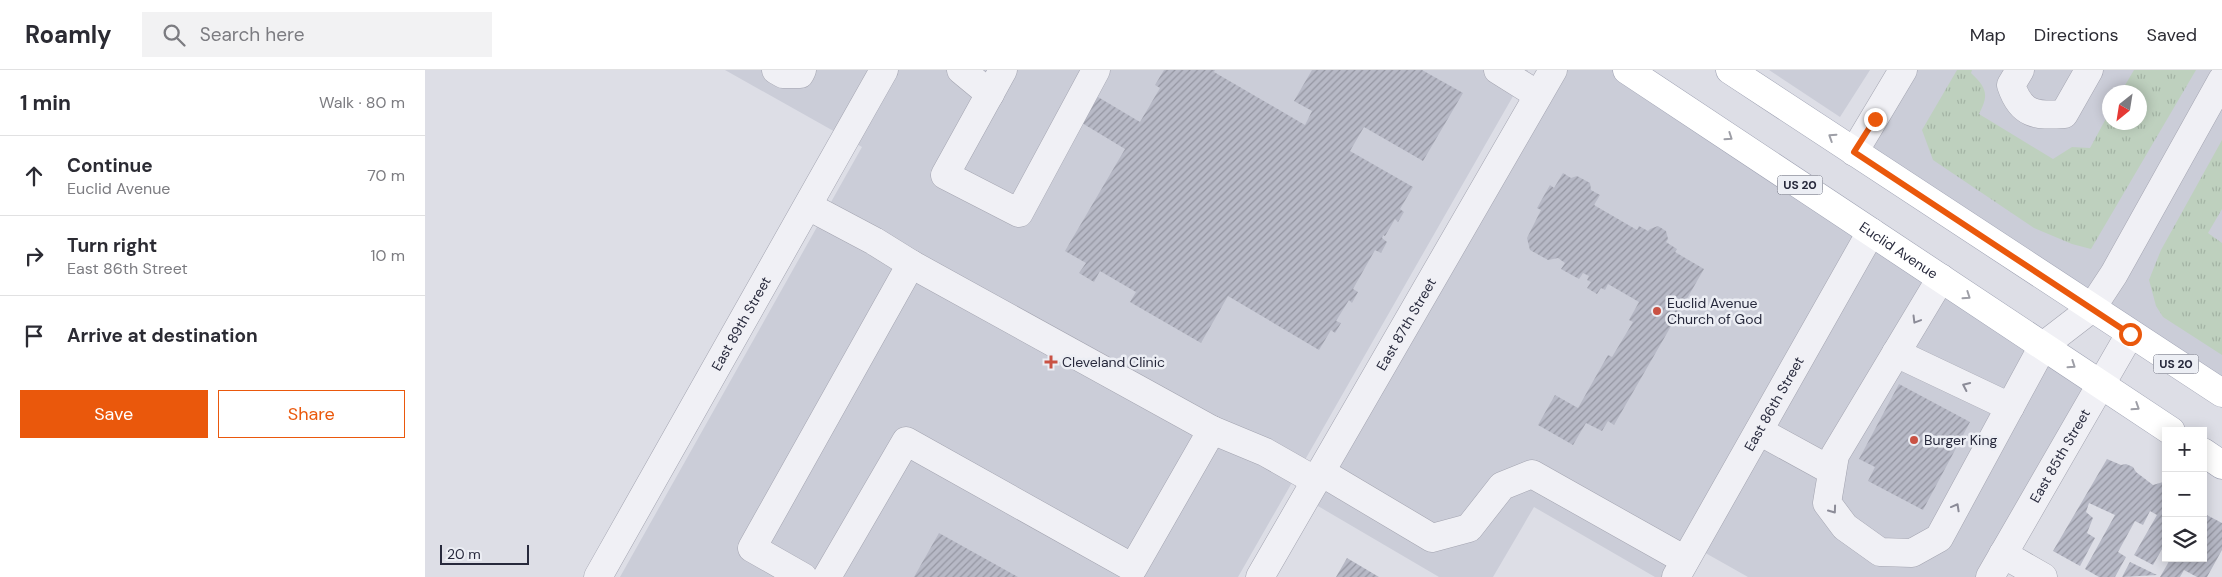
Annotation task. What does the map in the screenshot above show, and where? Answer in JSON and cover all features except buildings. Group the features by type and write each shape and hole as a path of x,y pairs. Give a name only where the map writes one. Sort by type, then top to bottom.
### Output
{"main road":[{"name":"Euclid Avenue","path":"1627,70 2165,427"},
{"name":"US 20","path":"1730,70 2091,309 2222,393"},
{"path":"2207,455 2222,464"}],"street":[{"path":"776,70 783,74 800,74 801,70"},
{"name":"East 89th Street","path":"598,577 884,70"},
{"path":"961,70 989,94"},
{"path":"1003,70 945,175 1019,213 1096,70"},
{"path":"1499,70 1538,95"},
{"name":"East 87th Street","path":"1261,577 1553,70"},
{"path":"1640,70 1689,110"},
{"path":"1854,152 1903,70"},
{"path":"2020,70 2011,85 2016,100 2029,111 2044,116 2064,114 2089,70"},
{"path":"1941,278 1835,455 1827,502 1845,527 1880,552 1912,553 1939,538 2043,346 2091,309 2114,274 2222,80"},
{"path":"809,206 874,240 911,264 1212,430 1318,477 1432,538 1469,528 1502,486 1532,474 1681,568"},
{"name":"East 86th Street","path":"1681,568 1871,232"},
{"path":"803,577 752,548 911,264"},
{"name":"East 85th Street","path":"1990,577 2130,334"},
{"path":"1896,353 2011,407"},
{"path":"827,577 906,441 1133,568 1212,430"},
{"path":"1759,430 1832,471"},
{"path":"2003,554 2043,577"}],"shaded area":[{"name":"Cleveland Clinic","path":"725,70 1528,70 1238,577 620,577 862,147"},
{"path":"1553,70 1627,70 2101,384 1990,577 1748,577 1693,546 1676,577 1655,577 1534,507 1493,577 1439,577 1306,499"},
{"path":"1769,70 1870,70 1840,117"},
{"path":"1903,70 2222,70 2222,393 1854,152"}],"green space":[{"path":"1957,70 1972,70 1971,73 1985,92 1984,102 1979,114 2053,159 2072,147 2090,148 2102,126 2102,130 2147,130 2147,85 2125,85 2134,70 2196,70 2091,249 2072,244 2034,228 1933,160 1922,130"},
{"path":"2222,140 2222,209 2208,233 2222,243 2222,355 2163,317 2156,306 2149,280 2161,250"}],"place":[{"name":"Euclid Avenue Church of God","path":"1657,311"},
{"name":"Cleveland Clinic","path":"1051,362"},
{"name":"Burger King","path":"1914,440"}],"route":[{"path":"1875,119 1854,152 2130,334"}]}
